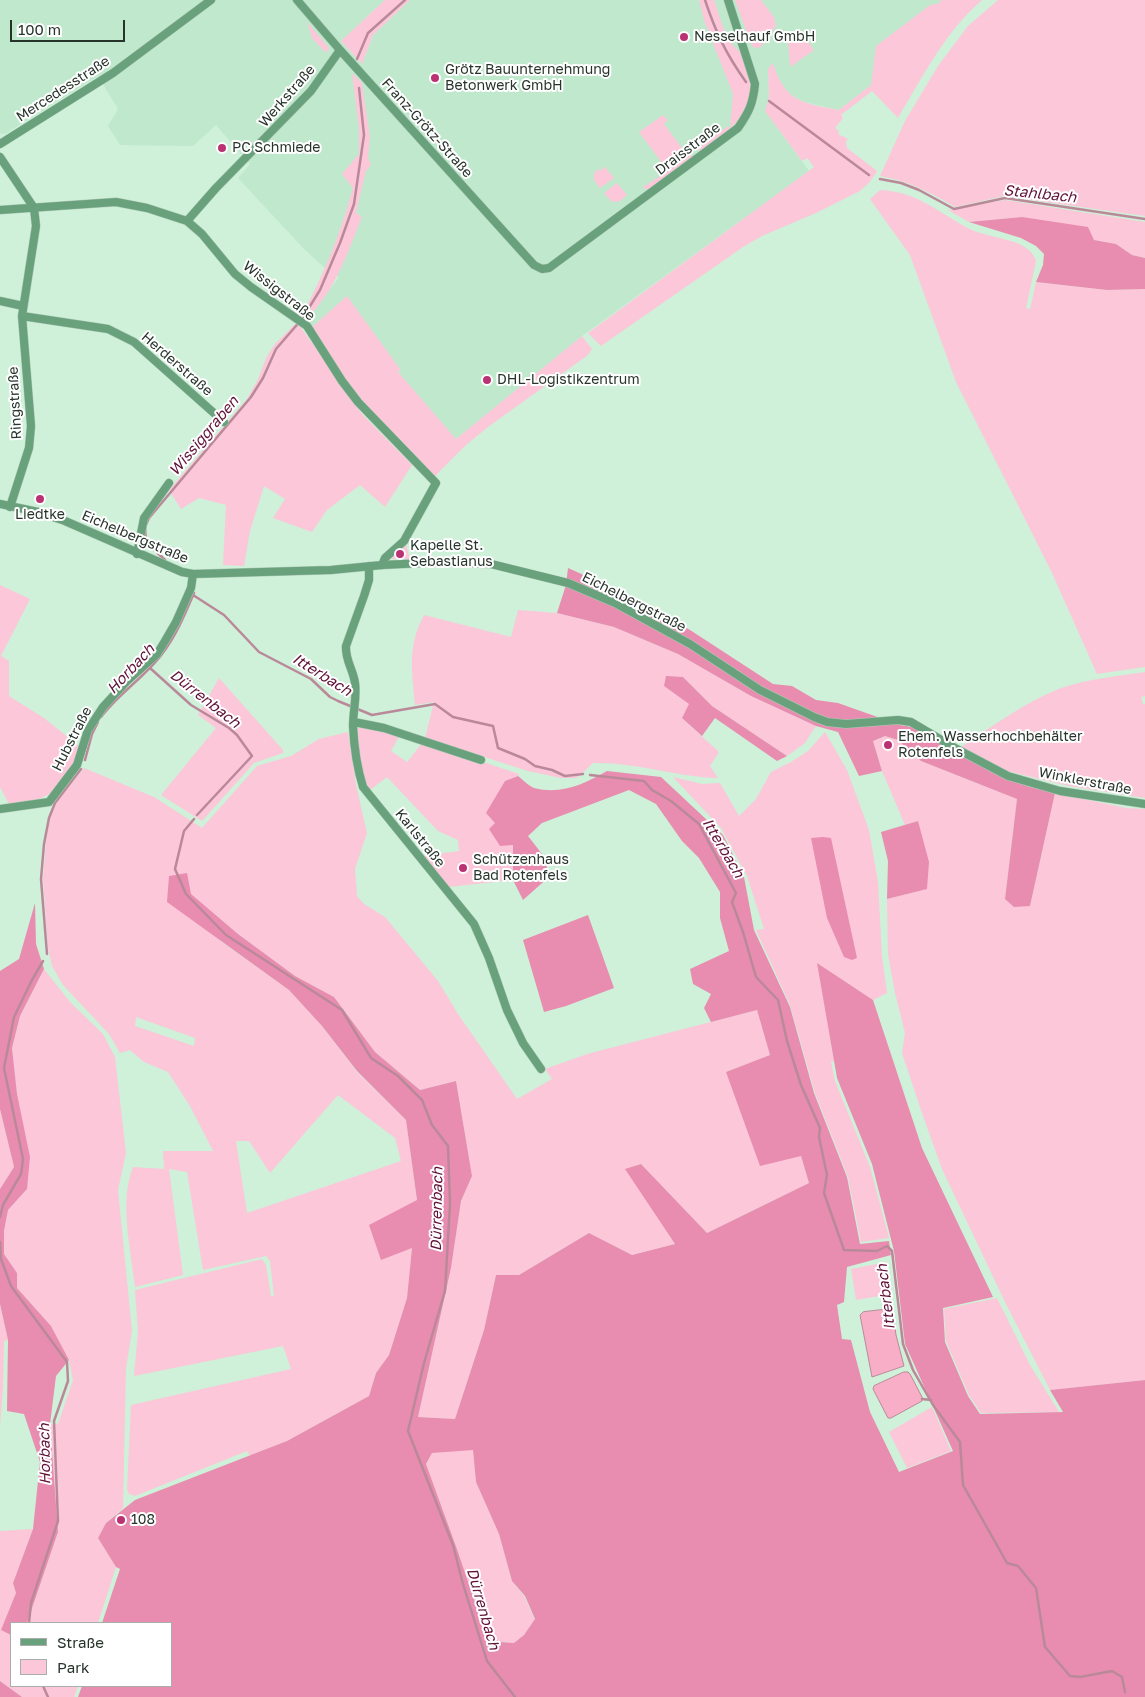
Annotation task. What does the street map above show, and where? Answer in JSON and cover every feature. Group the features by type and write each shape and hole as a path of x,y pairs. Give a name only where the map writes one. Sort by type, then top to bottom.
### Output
{"street":[{"name":"Mercedesstraße","path":"0,144 113,73 211,0"},
{"name":"Franz-Grötz-Straße","path":"297,0 534,265 542,269"},
{"name":"Draisstraße","path":"542,269 549,268 738,128 750,112 755,84 728,0"},
{"name":"Werkstraße","path":"187,221 216,188 311,91 340,50"},
{"path":"0,157 34,208"},
{"name":"Wissigstraße","path":"0,210 116,202 147,208 187,221 202,234 235,274 307,326 342,381 358,402 436,483 404,541 385,558 382,565"},
{"name":"Ringstraße","path":"10,506 29,448 31,426 22,316 36,226 34,208"},
{"path":"0,301 23,306"},
{"name":"Herderstraße","path":"22,316 108,329 123,335 134,342 224,422"},
{"path":"137,554 144,518 169,484"},
{"name":"Eichelbergstraße","path":"0,504 38,512 65,521 171,569 193,574 330,570 444,562 491,564 568,582 615,603 690,644 760,690 826,722"},
{"name":"Karlstraße","path":"369,566 369,580 346,646 345,656 355,683 356,705 354,718 358,773 363,787 474,924 489,958 507,1010 523,1043 541,1069"},
{"name":"Hubstraße","path":"0,809 49,802 77,765 88,730 103,707 126,682 157,654 176,622 190,588 193,574"},
{"path":"354,718 481,760"},
{"name":"Winklerstraße","path":"826,722 846,724 898,720 912,722 954,748 1008,776 1060,791 1145,804"}],"shaded area":[{"path":"0,0 385,0 341,41 362,64 373,35 410,0 942,0 871,85 839,110 804,102 789,94 778,79 773,64 768,69 769,97 765,111 809,171 582,336 456,439 398,372 400,369 347,296 311,328 306,321 339,277 327,270 304,249 238,178 250,164 216,125 193,146 120,145 108,126 118,109 98,76 5,134 0,133"},
{"path":"1022,217 1088,227 1094,240 1116,244 1132,255 1145,258 1145,289 1107,290 1036,282 1043,265 1044,254 1036,246 1021,238 969,222"},
{"path":"568,568 624,593 690,630 773,684 792,686 816,700 838,703 900,725 912,727 995,774 1027,786 1055,793 1030,906 1014,907 1005,899 1017,799 921,761 898,740 885,736 873,741 882,771 859,776 838,732 816,726 751,696 678,654 614,627 557,613 566,585"},
{"path":"666,676 683,677 712,706 787,756 777,761 715,718 702,736 682,718 689,704 664,686"},
{"path":"607,771 661,777 723,835 744,877 754,930 790,1007 814,1093 847,1177 860,1244 889,1241 891,1255 847,1267 844,1302 837,1305 842,1339 851,1340 870,1412 899,1472 953,1451 905,1344 894,1251 872,1164 837,1078 817,963 873,1000 922,1148 993,1297 943,1308 945,1342 968,1396 980,1414 1063,1412 1050,1390 1145,1380 1145,1697 78,1697 82,1687 172,1687 172,1622 102,1622 120,1569 116,1567 98,1538 106,1523 135,1500 287,1441 369,1396 376,1373 389,1355 407,1298 412,1248 381,1260 369,1225 417,1200 406,1120 357,1071 322,1026 289,990 167,902 169,876 187,873 191,894 238,934 295,976 334,997 375,1052 420,1090 456,1081 472,1176 461,1201 451,1268 418,1417 455,1419 484,1330 496,1275 519,1275 589,1233 632,1255 675,1244 625,1169 641,1164 707,1233 809,1183 801,1156 760,1166 726,1072 770,1055 757,1010 711,1022 704,1008 711,994 693,984 690,969 729,951 720,918 720,892 699,858 682,841 656,804 629,790 542,823 528,836 542,854 550,876 523,900 513,880 513,845 500,846 489,829 495,823 486,813 505,781 518,776 534,788 544,790 563,789 581,784","holes":["473,1450 476,1482 499,1534 512,1581 525,1596 535,1619 524,1635 514,1643 500,1642 485,1632 426,1464 432,1453"]},
{"path":"918,821 929,862 927,889 887,899 888,861 881,832"},
{"path":"811,838 831,838 857,958 852,960 844,957 827,918"},
{"path":"35,903 36,944 44,969 20,1016 12,1048 17,1094 30,1157 27,1189 8,1210 4,1231 4,1254 17,1273 17,1288 51,1326 69,1360 56,1376 50,1424 58,1532 27,1622 10,1622 10,1634 1,1630 16,1593 13,1583 33,1529 40,1462 24,1414 7,1411 8,1340 0,1304 0,1189 14,1167 0,1109 0,971 19,959"},
{"path":"588,915 614,988 544,1012 523,940"},
{"path":"890,1309 893,1313 896,1335 904,1366 872,1377 860,1315 863,1312"},
{"path":"904,1372 910,1374 922,1397 922,1401 888,1418 873,1389 874,1386"},
{"path":"0,1681 22,1697 0,1697"}],"green space":[{"path":"385,0 410,0 373,35 362,64 341,41"},
{"path":"699,0 714,0 730,42 745,59 750,76 751,89 749,100 744,110 731,128 704,150 700,151 697,147 727,127 730,127 733,94 705,23"},
{"path":"735,0 761,0 774,17 776,26 761,47 754,48 751,44"},
{"path":"942,0 982,0 946,40 898,118 872,91 841,115 843,118 835,128 839,131 838,134 848,139 846,142 847,148 877,171 865,187 816,213 762,236 743,247 601,346 588,333 814,167 807,158 802,161 765,111 769,97 768,69 773,63 783,86 789,93 805,102 839,110 871,85 876,46 930,5 937,4"},
{"path":"998,0 1145,0 1145,216 1004,196 955,207 919,188 880,176 905,121 938,66 968,26"},
{"path":"307,22 329,48 326,53 312,38"},
{"path":"799,29 814,50 790,67 788,39"},
{"path":"352,73 362,83 370,137 368,158 371,165 366,171 356,213 362,217 332,285 316,309 305,320 300,318 331,255 353,188 342,174 359,154 359,129"},
{"path":"663,115 668,120 664,124 688,156 692,154 691,159 647,190 643,187 668,171 639,132"},
{"path":"605,167 614,178 600,188 594,180 594,174 597,169 599,171"},
{"path":"617,183 627,195 620,201 612,202 604,193"},
{"path":"880,190 918,199 972,230 1018,243 1030,251 1036,261 1026,308 1030,309 1036,282 1107,290 1145,289 1145,667 1097,674 1052,573 956,382 910,255 870,199"},
{"path":"1005,200 1145,222 1145,258 1132,255 1116,244 1094,240 1022,217 969,222 948,210"},
{"path":"347,296 400,369 398,372 456,439 582,336 592,349 588,355 488,427 466,445 434,477 362,402 341,375 311,328"},
{"path":"297,322 362,414 412,465 385,507 360,485 327,510 312,532 273,518 285,499 264,486 250,531 244,566 223,565 226,505 199,498 181,509 169,490 247,399 274,345"},
{"path":"406,545 410,559 392,559 392,555"},
{"path":"0,585 30,599 1,656 9,661 9,696 44,718 80,747 69,774 56,790 38,799 10,806 0,787"},
{"path":"518,610 557,613 614,627 678,654 751,696 816,726 805,743 787,756 712,706 683,677 664,686 690,704 682,718 719,752 710,766 718,778 609,763 593,763 577,778 561,778 528,771 425,738 434,702 415,705 412,670 415,638 424,615 511,637"},
{"path":"1145,672 1145,696 1141,697 1143,704 1145,704 1145,798 1069,786 1007,771 961,747 1022,707 1061,688 1092,680"},
{"path":"219,678 283,750 283,753 254,763 202,821 161,795 216,728 198,715"},
{"path":"362,726 400,735 391,751 407,762 423,742 519,774 505,781 496,823 513,844 513,880 448,887 422,856 459,851 458,840 438,831 387,777 370,790 363,776 359,752 357,729"},
{"path":"348,732 356,785 367,833 355,869 357,896 364,904 385,917 438,981 458,1014 517,1099 552,1079 545,1069 587,1054 757,1010 770,1055 726,1072 801,1156 809,1183 707,1233 641,1164 626,1169 675,1244 632,1255 589,1233 519,1275 496,1275 484,1330 455,1419 418,1417 451,1268 461,1201 472,1176 456,1081 420,1090 375,1052 334,997 295,976 238,934 169,876 219,940 289,990 322,1026 357,1072 406,1120 417,1200 407,1298 389,1355 376,1373 369,1396 287,1441 250,1456 247,1451 135,1496 129,1494 127,1489 131,1405 291,1369 283,1346 134,1376 138,1332 135,1290 262,1259 266,1265 271,1296 274,1296 270,1261 266,1256 203,1270 187,1172 169,1169 183,1275 135,1287 126,1210 129,1180 133,1167 164,1169 163,1151 213,1151 190,1106 168,1072 144,1062 130,1050 120,1053 109,1034 63,985 52,966 48,948 43,879 50,818 57,802 84,768 154,797 202,828 257,766 291,756 319,739","holes":["136,1017 195,1038 194,1046 135,1026","338,1095 395,1138 401,1161 247,1213 236,1141 249,1141 270,1173"]},
{"path":"825,732 847,770 869,830 878,882 882,956 887,993 873,1000 818,964 834,1061 831,1062 835,1081 870,1167 889,1238 861,1242 848,1177 815,1093 790,1005 756,930 764,929 747,876 721,828 673,777 702,784 720,783 739,816 756,799 771,772 808,751"},
{"path":"885,736 898,740 921,761 1017,799 1005,899 1030,906 1055,793 1126,808 1145,809 1145,1380 1050,1390 1005,1302 942,1169 902,1053 905,1033 888,954 887,899 926,889 918,821 905,825 882,771 873,741"},
{"path":"44,969 70,1002 103,1034 115,1057 126,1153 118,1190 132,1331 126,1368 123,1508 106,1523 98,1538 116,1567 98,1622 27,1622 58,1532 50,1424 58,1424 73,1380 69,1360 51,1326 17,1288 17,1273 4,1254 4,1231 8,1210 27,1189 12,1048 20,1016"},
{"path":"0,1109 14,1167 0,1189"},
{"path":"887,1262 892,1294 856,1300 851,1269"},
{"path":"997,1298 1030,1365 1059,1412 981,1413 969,1395 946,1341 944,1309"},
{"path":"0,1304 8,1340 4,1341 0,1427"},
{"path":"932,1407 951,1451 907,1468 889,1432"},
{"path":"473,1449 476,1482 499,1534 512,1581 524,1596 535,1620 524,1635 514,1643 500,1642 485,1632 426,1464 432,1453"},
{"path":"33,1529 13,1583 16,1593 2,1630 10,1634 10,1687 78,1687 74,1697 22,1697 0,1681 0,1531"}],"waterway":[{"path":"357,59 368,33 405,0"},
{"name":"Stahlbach","path":"705,0 722,43 746,82"},
{"name":"Wissiggraben","path":"165,560 146,542 145,527 149,518 251,397 263,378 276,349 302,319 320,290 340,243 354,204 364,135 359,88"},
{"name":"Stahlbach","path":"769,101 869,175"},
{"name":"Stahlbach","path":"880,179 901,183 919,190 954,209 1005,198 1145,219"},
{"name":"Horbach","path":"101,717 162,654 184,617 194,593"},
{"name":"Itterbach","path":"193,595 224,615 259,652 311,679 330,697 338,701 372,715 435,704 453,717 493,726 498,748 525,759 535,766 552,770 565,776 583,774"},
{"name":"Dürrenbach","path":"150,668 191,705 229,728 237,735 252,756 197,815"},
{"name":"Horbach","path":"85,760 92,734 98,722"},
{"name":"Horbach","path":"47,954 41,879 44,844 49,818 55,803 81,769"},
{"name":"Itterbach","path":"590,775 644,781 652,790 671,801 699,824 736,893 732,902 756,977 778,1000 787,1041 801,1085 820,1128 819,1137 827,1175 824,1193 844,1250 877,1251 887,1246 892,1251 903,1344 913,1370 933,1405 960,1442 963,1485 1007,1563 1018,1566 1036,1588 1045,1647 1070,1676 1080,1677 1112,1671 1122,1677 1125,1692"},
{"name":"Dürrenbach","path":"194,819 184,831 175,869 186,894 226,935 342,1010 371,1058 398,1076 422,1100 432,1125 448,1146 450,1204 445,1291 424,1363 408,1431 453,1545 487,1661 515,1697"},
{"name":"Horbach","path":"0,1217 3,1205 21,1174 23,1159 4,1068 14,1017 43,961"},
{"name":"Horbach","path":"0,1242 1,1259 11,1286 67,1362 68,1381 54,1421 58,1521 31,1603 29,1622"},
{"name":"Itterbach","path":"922,1399 931,1400"},
{"name":"Horbach","path":"43,1687 48,1697"}],"place":[{"name":"Nesselhauf GmbH","path":"684,37"},
{"name":"Grötz Bauunternehmung Betonwerk GmbH","path":"435,78"},
{"name":"PC Schmiede","path":"222,148"},
{"name":"DHL-Logistikzentrum","path":"487,380"},
{"name":"Liedtke","path":"40,499"},
{"name":"Kapelle St. Sebastianus","path":"400,554"},
{"name":"Ehem. Wasserhochbehälter Rotenfels","path":"888,745"},
{"name":"Schützenhaus Bad Rotenfels","path":"463,868"},
{"name":"108","path":"121,1520"}]}
